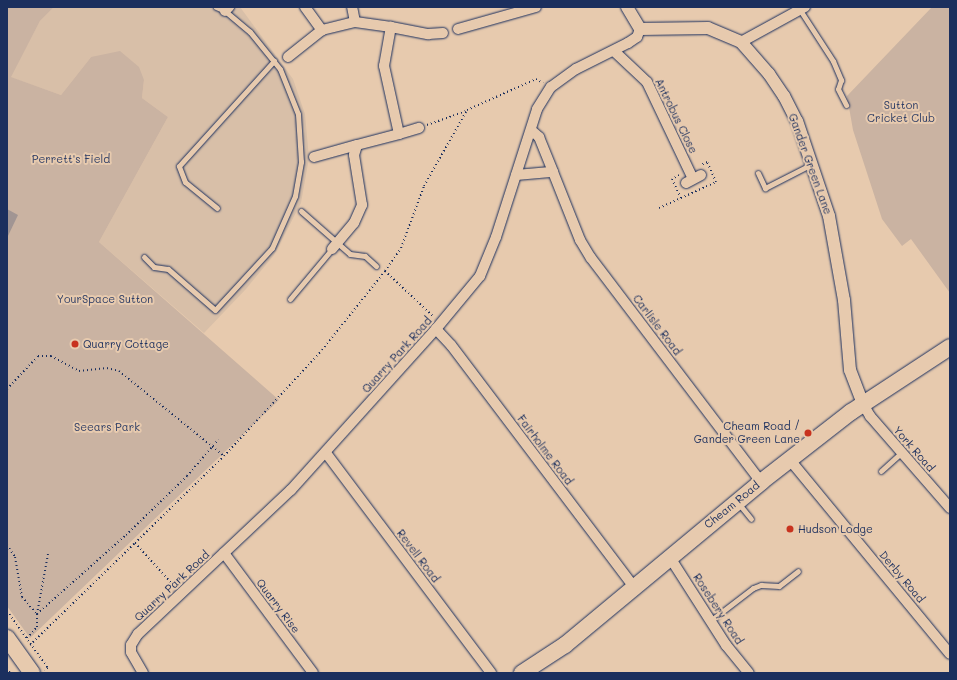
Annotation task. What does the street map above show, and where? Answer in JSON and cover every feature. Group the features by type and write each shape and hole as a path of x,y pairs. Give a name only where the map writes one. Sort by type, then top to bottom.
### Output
{"highway":[{"name":"Cheam Road","path":"522,673 565,645 669,556 737,501 863,404 950,347"},
{"path":"7,638 32,673"}],"street":[{"path":"305,7 322,30"},
{"path":"352,7 355,22"},
{"path":"458,29 536,7"},
{"path":"626,7 640,29"},
{"path":"741,42 803,8"},
{"path":"288,57 322,30 355,22 428,34 443,33"},
{"path":"391,27 384,66 399,134"},
{"name":"Gander Green Lane","path":"640,29 708,28 741,42 769,74 784,96 797,121 813,164 835,243 850,370 863,404"},
{"name":"Quarry Park Road","path":"143,673 131,652 134,640 326,453 472,287 488,262 537,109 551,87 564,76 614,51 637,37 640,29"},
{"name":"Antrobus Close","path":"614,51 648,82 694,179"},
{"path":"314,157 419,128"},
{"name":"Carlisle Road","path":"531,130 540,137 580,240 591,258 761,482"},
{"path":"335,246 357,219 362,205 354,155 357,145"},
{"path":"516,175 553,172"},
{"name":"Fairholme Road","path":"438,326 634,587"},
{"name":"York Road","path":"863,404 902,453 950,508"},
{"name":"Revell Road","path":"326,453 491,673"},
{"name":"Derby Road","path":"790,460 950,654"},
{"name":"Quarry Rise","path":"224,554 313,673"},
{"name":"Rosebery Road","path":"669,556 710,621 749,673"}],"lane":[{"path":"144,257 154,267 168,269 215,310 272,248 296,196 301,162 298,114 280,69 250,32 223,8"},
{"path":"803,8 833,61 841,80 838,89 846,105"},
{"path":"217,208 185,182 179,166 274,61"},
{"path":"758,173 765,188 813,164"},
{"path":"301,211 335,246 350,254 365,256 376,266"},
{"path":"290,299 335,246"},
{"path":"881,471 902,453"},
{"path":"737,501 751,519"},
{"path":"710,621 753,588 761,585 779,586 798,571"}],"path":[{"path":"419,128 467,110 536,80 551,87"},
{"path":"30,645 224,456 322,350 401,248 424,186 467,110"},
{"path":"659,208 716,182"},
{"path":"384,270 438,326"},
{"path":"7,389 38,356 51,356 79,371 107,368 119,371 224,456"},
{"path":"36,614 126,535 187,476 218,440"},
{"path":"135,543 181,593"},
{"path":"7,545 15,557 22,597 36,614"},
{"path":"27,638 37,627 36,614 48,554"},
{"path":"7,611 48,668"},
{"path":"7,668 10,673"}],"shaded area":[{"path":"54,7 240,7 293,79 305,114 309,158 301,203 274,255 246,289 204,333 99,242 168,117 142,98 144,80 91,57 61,95 10,77 40,21"},
{"path":"7,209 18,215 7,238"}],"green space":[{"name":"Seears Park","path":"7,7 54,7 40,21 11,77 61,95 91,57 120,51 139,67 144,80 142,98 168,117 99,242 279,400 30,638 7,606"},
{"name":"Sutton Cricket Club","path":"932,7 950,7 950,293 911,239 902,246 882,219 853,130 847,96"}],"place":[{"name":"Quarry Cottage","path":"75,344"},
{"name":"Cheam Road / Gander Green Lane","path":"808,433"},
{"name":"Hudson Lodge","path":"790,529"}],"park label":[{"name":"Perrett's Field","path":"71,159"},
{"name":"YourSpace Sutton","path":"105,299"}]}
